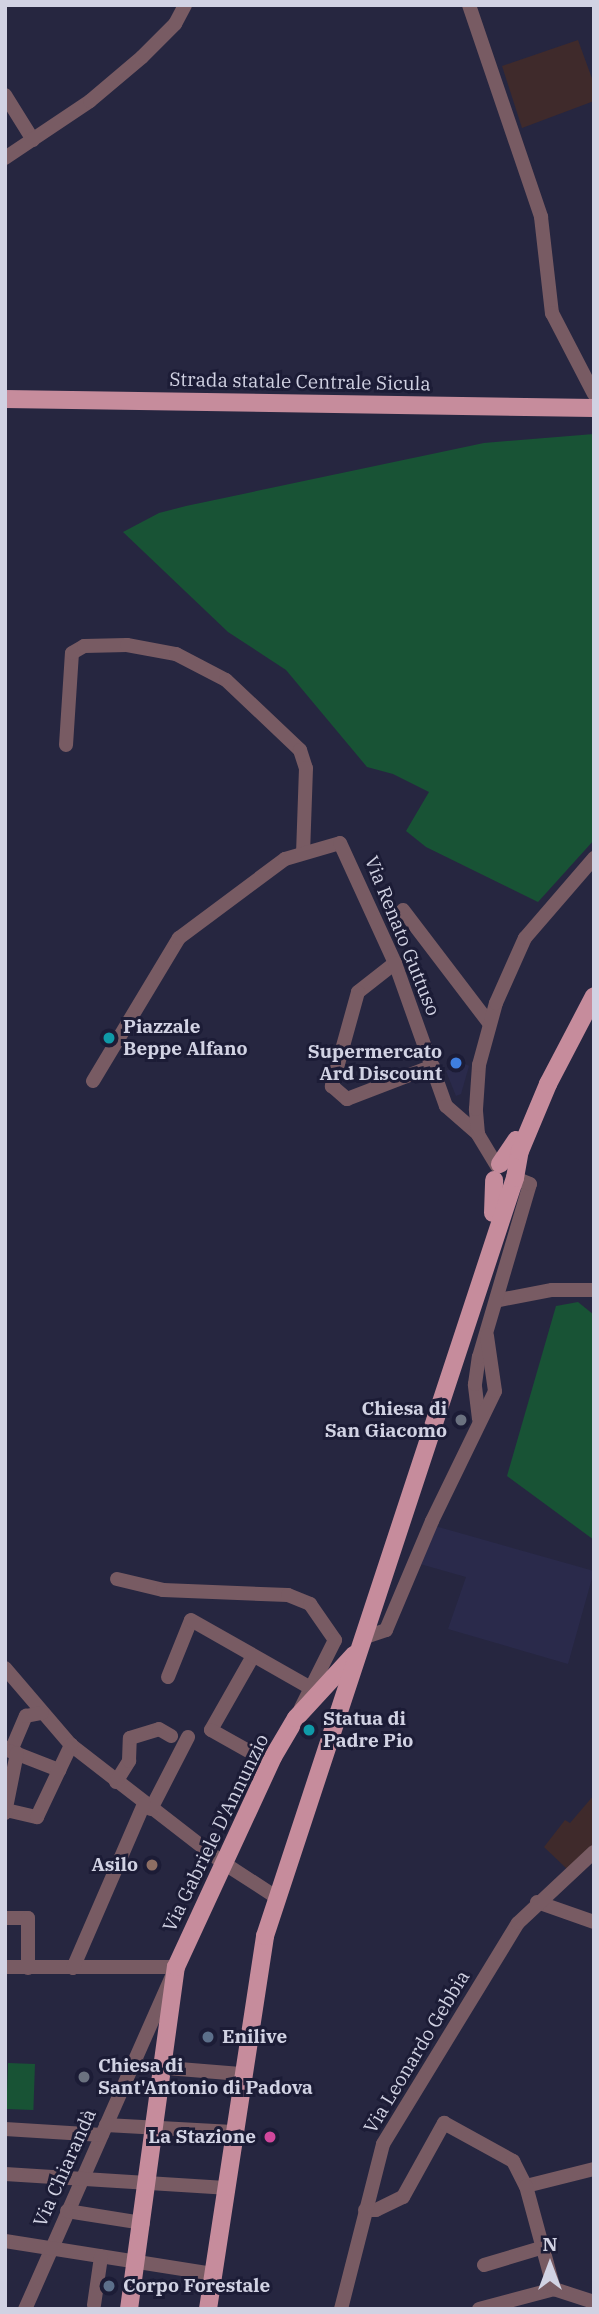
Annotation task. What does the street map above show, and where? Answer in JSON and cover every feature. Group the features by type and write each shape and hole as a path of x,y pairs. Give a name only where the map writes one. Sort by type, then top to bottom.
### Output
{"main road":[{"name":"Strada statale Centrale Sicula","path":"5,399 594,408"},
{"path":"208,2309 242,2068 274,1904 330,1731 364,1641 481,1275 506,1171 562,1032 594,980"},
{"path":"506,1171 594,996"},
{"name":"Via Gabriele D'Annunzio","path":"129,2309 156,2133 176,1967 222,1862 270,1763 296,1718 314,1694 364,1641"},
{"path":"314,1694 326,1704 330,1731"}],"street":[{"path":"5,158 33,140 142,57 175,24 186,5"},
{"path":"469,5 541,217 552,313 594,394"},
{"path":"5,95 33,140"},
{"path":"580,369 594,377"},
{"path":"65,745 72,653 84,646 127,645 176,653 226,680 300,750 306,768 303,853"},
{"name":"Via Renato Guttuso","path":"93,1081 179,937 285,859 335,842 344,846 395,963 446,1106 478,1134"},
{"path":"364,1641 386,1630 479,1419 475,1384 530,1184 506,1171 478,1134 478,1080 490,1024 509,968 525,938 594,858"},
{"path":"403,910 490,1024"},
{"path":"395,963 358,992 332,1086 347,1099 433,1066"},
{"path":"478,1080 488,1135 506,1171"},
{"path":"499,1300 552,1290 594,1290"},
{"path":"117,1578 163,1590 288,1595 310,1604 335,1640 314,1694 191,1620 168,1678"},
{"path":"253,1656 211,1730 270,1763"},
{"path":"5,1668 21,1690 71,1745 116,1783 274,1904"},
{"path":"42,1713 26,1716 9,1751 6,1812 37,1817 71,1745"},
{"path":"116,1783 128,1761 130,1738 159,1729 171,1736"},
{"path":"73,1968 147,1806 188,1737"},
{"path":"9,1751 59,1770"},
{"name":"Via Leonardo Gebbia","path":"341,2309 383,2144 464,2017 495,1957 537,1902 594,1852"},
{"path":"537,1902 594,1922"},
{"path":"5,1918 28,1918 28,1968"},
{"path":"5,1967 176,1967"},
{"name":"Via Chiarandà","path":"25,2309 130,2065 176,1967"},
{"path":"130,2065 165,2062 242,2068"},
{"path":"365,2210 376,2210 403,2197 444,2123 508,2155 526,2186 554,2289"},
{"path":"5,2129 104,2130 233,2137"},
{"path":"526,2186 594,2169"},
{"path":"5,2174 80,2181 226,2188"},
{"path":"67,2211 143,2223"},
{"path":"5,2241 214,2274"},
{"path":"484,2265 544,2248"},
{"path":"94,2305 101,2257"},
{"path":"36,2286 39,2309"},
{"path":"479,2309 554,2289 594,2302"}],"shaded area":[{"path":"578,40 594,84 594,101 522,128 502,66"},
{"path":"463,1063 469,1066 461,1094 456,1096 446,1071"},
{"path":"435,1526 594,1571 568,1664 448,1629 466,1577 420,1564"},
{"path":"594,1795 594,1847 567,1869 544,1847 565,1820 570,1823"}],"green space":[{"path":"594,434 594,840 538,902 426,847 406,831 429,792 393,774 367,767 286,670 228,632 123,532 159,513 186,506 484,443"},
{"path":"578,1302 594,1315 594,1540 507,1476 556,1306"},
{"path":"8,2063 35,2064 33,2110 6,2109"}],"place":[{"name":"Piazzale Beppe Alfano","path":"109,1038"},
{"name":"Supermercato Ard Discount","path":"456,1063"},
{"name":"Chiesa di San Giacomo","path":"461,1420"},
{"name":"Statua di Padre Pio","path":"309,1730"},
{"name":"Asilo","path":"152,1865"},
{"name":"Enilive","path":"208,2037"},
{"name":"Chiesa di Sant'Antonio di Padova","path":"84,2077"},
{"name":"La Stazione","path":"270,2137"},
{"name":"Corpo Forestale","path":"109,2286"}]}
